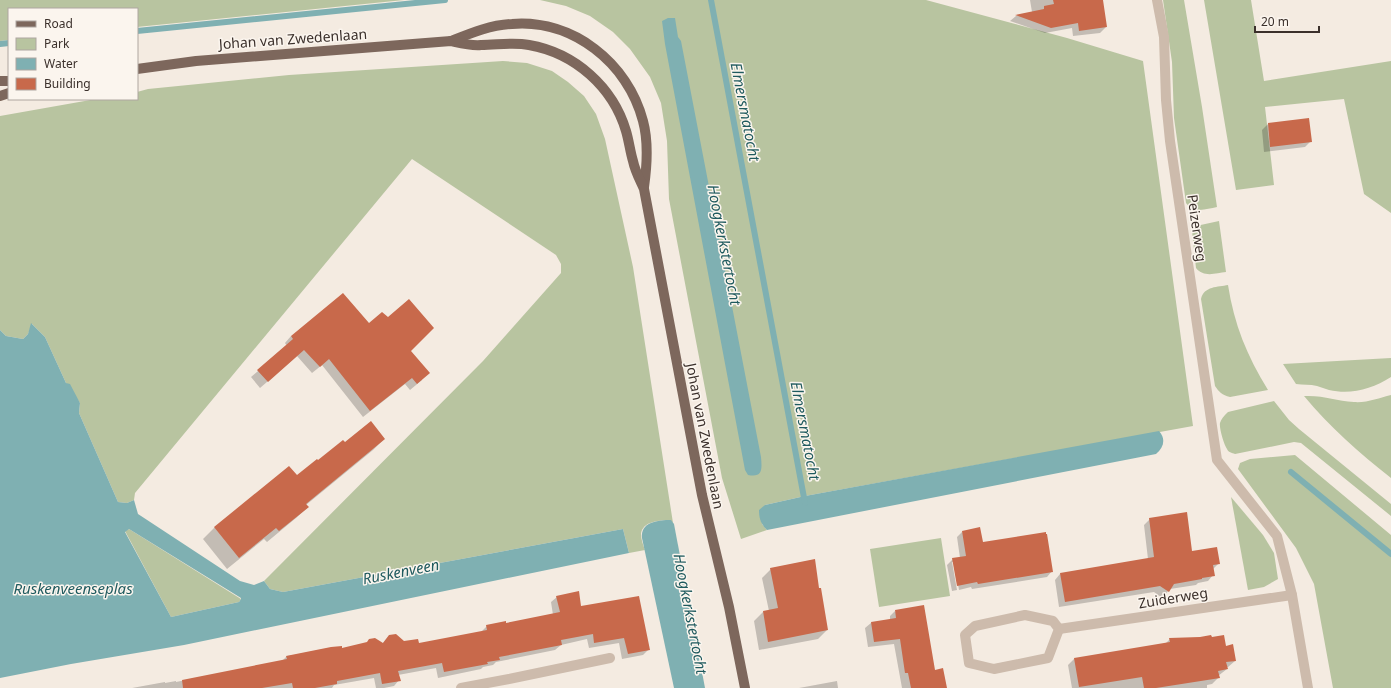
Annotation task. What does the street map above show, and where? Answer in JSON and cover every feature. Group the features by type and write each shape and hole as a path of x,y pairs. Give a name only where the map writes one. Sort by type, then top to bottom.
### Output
{"main road":[{"name":"Johan van Zwedenlaan","path":"451,41 477,30 495,26 532,24 568,34 585,42 600,53 615,67 628,84 637,102 644,122 647,143 647,164 644,189"},
{"name":"Johan van Zwedenlaan","path":"138,68 196,61 451,41 479,45 512,43 528,44 560,54 575,62 601,85 620,115 626,131 633,162 644,189 702,495 730,608 745,688"}],"street":[{"name":"Peizerweg","path":"1157,0 1164,37 1166,100 1170,141 1217,460 1277,536 1292,594"},
{"name":"Zuiderweg","path":"1059,630 1292,594"},
{"path":"1292,594 1308,688"},
{"path":"1026,615 1053,622 1059,630 1048,658 994,669 969,663 965,635 975,626 1026,615"},
{"path":"461,688 510,684 610,658"}],"green space":[{"path":"0,0 404,0 138,27 138,8 8,8 8,40 0,41"},
{"path":"540,0 926,0 1067,38 1143,61 1193,426 805,496 765,505 762,524 767,530 741,539 722,478 669,199 667,141 661,103 650,77 630,49 613,32 590,16 566,6"},
{"path":"1163,0 1184,0 1217,207 1204,210 1193,209 1186,203 1174,118 1172,62"},
{"path":"1204,0 1251,0 1264,81 1391,61 1391,213 1364,194 1344,99 1265,107 1274,185 1236,190"},
{"path":"503,61 527,63 552,71 584,96 596,114 605,139 633,267 673,523 670,520 666,520 652,522 645,526 641,534 645,550 629,553 623,529 283,592 270,589 264,581 483,361 561,273 561,264 556,255 412,159 135,493 134,500 127,503 118,502 79,413 80,403 66,383 45,337 32,324 28,334 23,339 6,336 0,330 0,116 90,100 138,100 138,92 148,89 289,75"},
{"path":"1219,221 1226,272 1206,274 1196,268 1192,231 1196,226"},
{"path":"1228,285 1234,313 1242,339 1260,377 1268,390 1230,397 1221,393 1215,386 1201,299 1208,289"},
{"path":"1391,358 1391,377 1369,388 1345,392 1329,390 1314,385 1296,384 1283,364"},
{"path":"1391,395 1391,478 1345,439 1304,396 1318,396 1364,402"},
{"path":"1274,401 1289,420 1299,429 1391,504 1391,516 1301,443 1294,442 1235,454 1228,451 1224,444 1220,429 1220,423 1224,416 1228,412"},
{"path":"1295,455 1391,535 1391,688 1333,688 1314,584 1296,548 1238,469 1240,463 1250,459"},
{"path":"1231,497 1263,535 1274,553 1278,579 1264,587 1248,590"},
{"path":"129,529 241,599 239,602 171,617 125,531"},
{"path":"941,538 950,596 879,607 870,549"}],"water":[{"path":"668,18 675,18 678,37 681,41 761,457 762,465 760,472 759,474 753,476 748,475 745,470 665,44 662,21"},
{"name":"Ruskenveenseplas","path":"31,323 45,337 66,383 70,384 80,403 79,413 118,502 127,503 134,500 138,514 240,581 254,585 264,581 270,589 283,592 623,529 629,553 184,645 71,664 0,678 0,330 6,336 23,339 28,334","holes":["129,529 241,598 239,602 171,617 125,532"]},
{"path":"1159,431 1163,437 1163,443 1161,449 1156,454 767,530 760,519 759,510 765,505 805,496"},
{"name":"Hoogkerkstertocht","path":"671,520 674,524 705,688 674,688 642,538 642,533 647,525 656,521"}],"building":[{"path":"1053,0 1103,0 1107,27 1079,31 1078,23 1051,28 1015,15 1044,9 1044,6 1054,4"},
{"path":"1309,118 1312,142 1270,147 1268,123"},
{"path":"343,293 369,323 382,312 388,317 409,299 434,328 411,351 430,373 417,384 412,378 370,411 329,359 320,367 304,350 268,382 257,370 293,339 291,336"},
{"path":"371,421 385,439 306,504 309,507 279,531 276,528 239,558 214,527 289,466 297,475 343,440 345,442"},
{"path":"1187,512 1192,551 1217,547 1220,564 1213,565 1215,576 1174,584 1169,592 1160,586 1065,602 1060,573 1154,557 1149,518"},
{"path":"980,527 983,542 1046,532 1053,572 957,586 952,558 966,556 962,531"},
{"path":"815,559 819,588 821,588 828,630 768,642 763,611 778,608 770,568"},
{"path":"579,591 581,606 639,596 650,650 628,654 624,638 594,643 593,634 561,640 562,645 499,657 500,660 487,662 488,664 444,672 442,663 398,671 401,681 382,684 380,673 337,681 337,684 315,688 293,688 292,683 262,688 183,688 182,680 287,659 286,656 331,647 342,646 342,648 367,642 369,639 375,638 383,643 389,635 396,634 404,641 418,639 419,643 487,630 486,625 506,621 506,623 560,612 556,596"},
{"path":"924,605 935,670 943,668 947,688 911,688 908,673 905,673 900,639 874,642 871,622 896,618 895,610"},
{"path":"1211,635 1212,637 1224,635 1226,646 1233,644 1236,661 1226,662 1228,669 1218,671 1220,678 1156,688 1144,688 1142,677 1079,687 1074,658 1170,642 1169,638 1200,637"}],"waterway":[{"name":"Elmersmatocht","path":"138,31 445,0"},
{"name":"Elmersmatocht","path":"711,0 805,503"},
{"name":"Elmersmatocht","path":"0,44 8,43"},
{"name":"Elmersmatocht","path":"1291,472 1391,554"}],"water label":[{"name":"Ruskenveen","path":"401,572"}]}
